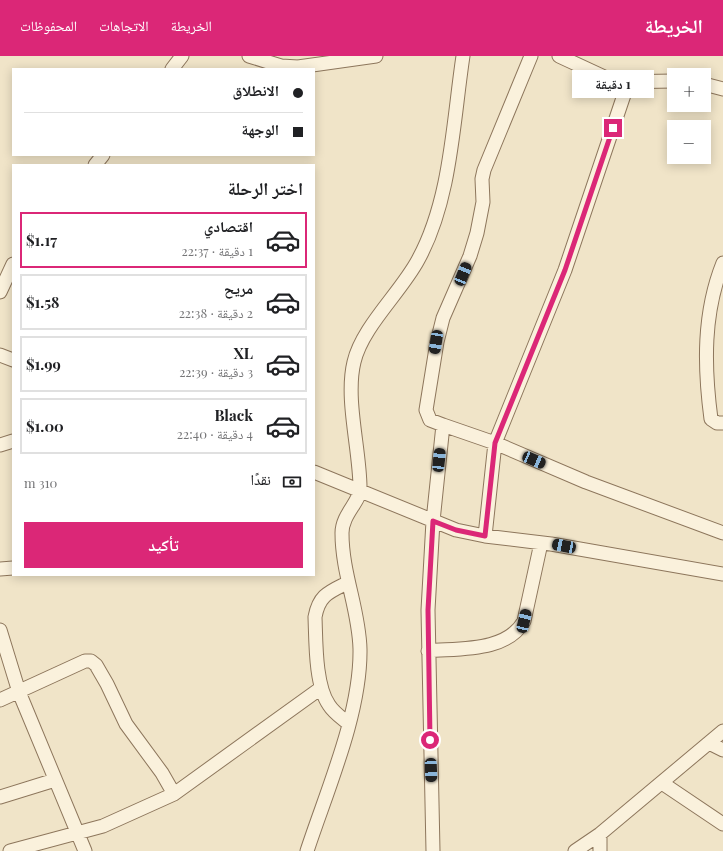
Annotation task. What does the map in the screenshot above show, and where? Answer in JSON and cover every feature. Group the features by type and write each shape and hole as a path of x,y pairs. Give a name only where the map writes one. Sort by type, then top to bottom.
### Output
{"street":[{"path":"173,68 182,56"},
{"path":"249,56 281,66 298,67 376,56"},
{"path":"307,851 349,724 360,664 357,621 347,583 343,557 342,526 346,515 360,491 358,447 352,410 354,362 378,316 418,259 444,192 462,56"},
{"path":"531,56 484,170 482,179 483,202 475,238 463,274 443,318 436,342 426,410 430,420 495,443 586,482 723,533"},
{"path":"558,56 607,80 628,83 667,81"},
{"path":"485,536 495,443 565,270 628,83"},
{"path":"711,86 723,89"},
{"path":"96,164 102,156"},
{"path":"723,263 714,287 705,360 711,419 717,424 723,423"},
{"path":"0,275 12,265"},
{"path":"0,292 12,266"},
{"path":"0,355 12,360"},
{"path":"433,851 428,610 433,521 443,425"},
{"path":"0,445 12,441"},
{"path":"315,472 456,530 485,536 541,543 723,574"},
{"path":"428,651 480,647 510,637 520,628 524,621 541,543"},
{"path":"0,568 12,568"},
{"path":"347,583 325,595 317,606 315,617 321,688 328,704 334,712 349,724"},
{"path":"0,630 19,692 85,851"},
{"path":"0,700 85,661 91,661 96,665 107,684 126,724 162,774 174,794"},
{"path":"10,851 103,826 174,794 321,688"},
{"path":"575,851 600,834 723,731"},
{"path":"709,743 723,750"},
{"path":"0,797 55,780"},
{"path":"662,783 723,824"},
{"path":"600,834 600,851"}],"route":[{"path":"430,740 428,610 433,521 456,530 485,536 495,443 541,333 565,270 613,128"}]}
